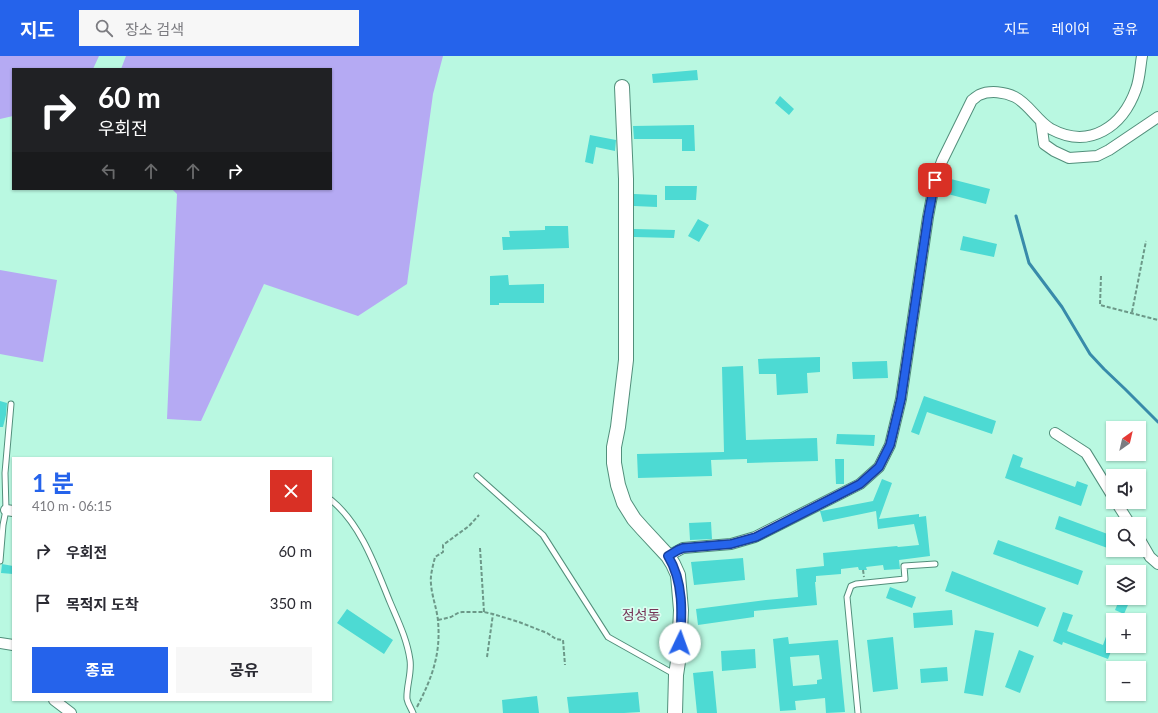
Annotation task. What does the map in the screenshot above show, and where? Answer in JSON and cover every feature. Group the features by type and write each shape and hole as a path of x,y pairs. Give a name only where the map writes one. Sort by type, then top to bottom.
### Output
{"street":[{"path":"668,556 683,548 731,544 756,537 860,484 879,467 890,445 901,399 928,217 935,180 942,161 972,100 979,95 987,93 1000,92 1008,94 1017,98 1023,103 1041,122 1058,132 1076,137 1091,136 1110,128 1117,122 1132,100 1138,82 1142,56"},
{"path":"622,87 626,179 626,360 618,427 614,447 614,463 618,485 624,503 642,528 668,556 678,575 681,610 679,655 676,675 676,713"},
{"path":"1041,122 1044,144 1054,151 1069,158 1097,156 1109,150 1158,117"},
{"path":"1055,433 1086,453 1106,486"},
{"path":"1146,549 1158,564"},
{"path":"0,643 12,645"},
{"path":"55,701 71,713"}],"lane":[{"path":"0,561 3,525 9,511 5,473 11,404"},
{"path":"477,476 543,535 608,637 676,675"},
{"path":"332,501 342,511 360,535 372,559 408,646 411,663 407,698 413,713"},
{"path":"858,713 847,597 851,586 856,584 905,579 904,566 936,564"}],"path":[{"path":"1132,312 1146,241"},
{"path":"1101,276 1100,305 1132,312 1158,320"},
{"path":"417,707 435,667 438,642 438,620 431,583 435,557 443,552 443,545 469,526 479,515"},
{"path":"480,548 484,612"},
{"path":"438,620 451,617 462,612 484,612 547,633 556,639 563,640 565,665"},
{"path":"487,657 493,614"}],"shaded area":[{"path":"0,56 99,56 93,68 12,68 12,116 0,119"},
{"path":"126,56 443,56 433,94 407,284 358,316 264,284 201,421 167,419 177,194 173,190 332,190 332,68 121,68"},
{"path":"0,270 57,280 43,362 0,354"}],"building":[{"path":"697,70 698,80 653,83 652,74"},
{"path":"780,96 794,109 789,115 775,103"},
{"path":"694,125 695,151 682,151 682,139 634,139 633,126"},
{"path":"590,135 616,140 615,151 596,147 593,164 585,162"},
{"path":"943,177 990,189 986,204 940,192"},
{"path":"665,186 697,186 696,200 665,200"},
{"path":"634,194 657,195 657,207 634,206"},
{"path":"698,219 709,225 699,242 688,236"},
{"path":"545,226 568,226 569,248 503,250 502,237 510,237 509,231 545,230"},
{"path":"634,229 675,230 674,238 634,237"},
{"path":"963,236 997,244 994,257 960,250"},
{"path":"508,275 509,285 544,284 544,303 499,303 499,305 490,305 490,276"},
{"path":"820,357 820,372 807,373 808,393 777,395 776,374 759,374 758,359"},
{"path":"887,361 888,378 853,379 852,362"},
{"path":"743,366 746,440 817,438 818,461 747,463 747,459 711,460 712,476 638,478 637,454 724,452 722,367"},
{"path":"924,396 996,421 992,434 927,412 919,435 911,432"},
{"path":"0,401 7,403 3,427 0,427"},
{"path":"837,434 875,435 874,446 836,444"},
{"path":"1013,454 1023,458 1020,467 1075,487 1077,481 1088,485 1081,506 1005,478"},
{"path":"835,459 844,459 844,484 836,484"},
{"path":"882,479 892,483 879,519 919,514 919,517 926,516 930,556 899,560 900,569 884,570 883,565 866,567 867,570 859,570 858,567 841,569 841,574 816,576 815,582 817,605 754,611 754,617 698,625 696,609 798,597 796,569 824,566 823,553 919,545 914,524 878,529 876,511 823,522 820,511 873,501"},
{"path":"1059,516 1106,533 1106,547 1055,529"},
{"path":"711,522 712,539 690,540 689,523"},
{"path":"998,540 1083,571 1078,585 993,554"},
{"path":"743,558 745,580 694,585 691,562"},
{"path":"2,564 12,566 12,574 1,573"},
{"path":"952,571 1046,608 1038,627 945,591"},
{"path":"890,587 916,597 912,608 886,598"},
{"path":"1117,605 1128,605 1124,613 1115,610"},
{"path":"347,609 393,640 384,654 337,623"},
{"path":"952,610 953,625 914,628 913,613"},
{"path":"1063,612 1073,615 1067,631 1103,645 1106,637 1106,653 1110,653 1108,659 1063,642 1062,645 1053,641"},
{"path":"975,630 994,633 983,696 964,693"},
{"path":"788,637 789,644 838,640 845,712 826,713 825,698 795,701 796,710 780,711 773,639","holes":["819,655 822,679 817,680 817,684 793,686 790,657"]},
{"path":"893,637 898,689 873,692 867,640"},
{"path":"755,649 756,668 722,671 721,651"},
{"path":"1019,650 1034,656 1020,693 1005,687"},
{"path":"947,667 948,681 921,683 920,669"},
{"path":"713,671 717,713 697,713 693,673"},
{"path":"638,692 640,712 569,713 567,697"},
{"path":"537,696 539,713 503,713 502,700"}],"waterway":[{"path":"1016,216 1029,263 1062,307 1090,354 1158,422"}],"district":[{"name":"정성동","path":"641,614"}],"route":[{"path":"680,643 680,588 678,575 668,556 678,550 690,546 731,544 756,537 860,484 879,467 890,445 901,399 928,217 935,180"}]}
